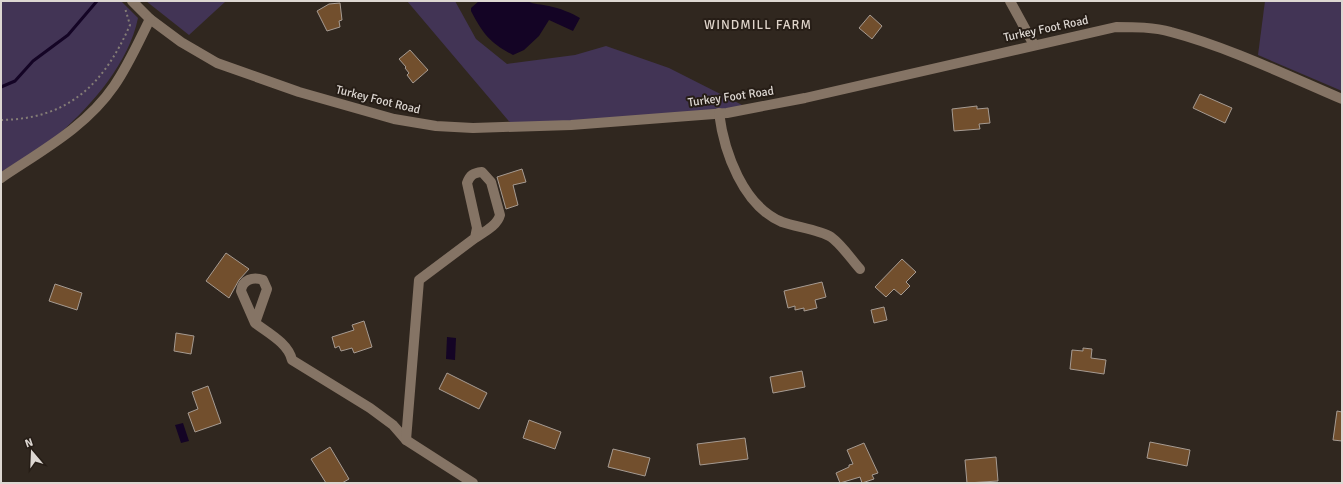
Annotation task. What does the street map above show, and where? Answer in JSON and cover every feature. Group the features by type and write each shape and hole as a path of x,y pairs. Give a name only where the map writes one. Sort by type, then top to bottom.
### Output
{"street":[{"name":"Turkey Foot Road","path":"132,1 150,19 181,42 217,63 299,92 394,119 436,126 473,128 571,125 718,113 805,98 1116,27 1139,27 1170,32 1257,63 1342,99"},
{"path":"1010,1 1034,45"},
{"path":"1,178 64,136 90,115 114,86 150,19"},
{"path":"718,113 721,133 734,170 744,187 758,204 780,221 831,237 860,269"},
{"path":"406,440 419,280 491,227 498,220 500,215 491,182 482,172 474,173 469,177 467,183 477,228 475,238"},
{"path":"255,322 284,346 290,353 292,360 370,408 392,425 406,440 473,483"}],"path":[{"path":"1,120 50,113 83,94 107,68 119,50 130,25 126,12 126,1"}],"shaded area":[{"path":"1,1 121,1 138,18 127,50 118,66 85,109 60,133 39,149 1,172"},
{"path":"146,1 226,1 189,35"},
{"path":"407,1 455,1 476,39 507,64 575,55 606,46 669,68 750,109 513,126"},
{"path":"479,1 527,1 557,8 580,18 573,31 549,20 539,36 524,50 513,55 493,42 479,26 471,11 471,8"},
{"path":"1265,1 1342,1 1342,91 1258,55"},
{"path":"447,337 456,338 455,360 446,359"},
{"path":"183,423 189,441 181,443 175,425"}],"building":[{"path":"340,3 342,20 339,21 340,27 327,31 317,11 329,4"},
{"path":"870,15 882,26 872,39 859,28"},
{"path":"410,50 428,70 413,83 407,75 409,73 405,68 406,67 399,59"},
{"path":"1200,94 1232,108 1225,123 1193,108"},
{"path":"977,106 977,109 988,108 990,123 979,124 980,129 954,131 952,109"},
{"path":"522,169 526,182 513,185 518,205 506,209 497,177"},
{"path":"226,253 249,269 239,280 229,298 206,281"},
{"path":"902,259 916,272 906,282 910,286 901,295 894,289 886,297 875,287"},
{"path":"822,282 826,297 815,300 817,308 804,311 804,308 795,310 795,306 788,308 784,291"},
{"path":"55,284 82,293 77,310 49,301"},
{"path":"884,307 887,320 874,323 871,310"},
{"path":"364,321 372,347 354,353 352,348 341,351 339,346 335,348 332,337 354,330 352,325"},
{"path":"176,333 194,336 191,354 174,351"},
{"path":"1083,348 1092,349 1091,358 1106,360 1104,374 1070,369 1072,350 1083,351"},
{"path":"802,371 805,387 773,393 770,377"},
{"path":"447,373 487,393 479,409 439,389"},
{"path":"208,386 221,423 195,432 188,413 198,409 192,392"},
{"path":"1337,411 1342,412 1342,441 1333,440"},
{"path":"529,420 561,432 555,449 523,438"},
{"path":"745,438 748,459 700,465 697,444"},
{"path":"1150,442 1190,450 1187,466 1147,458"},
{"path":"864,443 878,473 872,475 874,479 862,483 860,477 840,483 836,473 853,464 847,450"},
{"path":"330,447 349,479 342,483 326,483 311,459"},
{"path":"613,449 650,458 645,476 608,467"},
{"path":"996,457 998,481 967,483 965,460"}],"waterway":[{"path":"1,87 15,81 33,61 68,35 97,1"}],"district":[{"name":"WINDMILL FARM","path":"758,25"}]}
